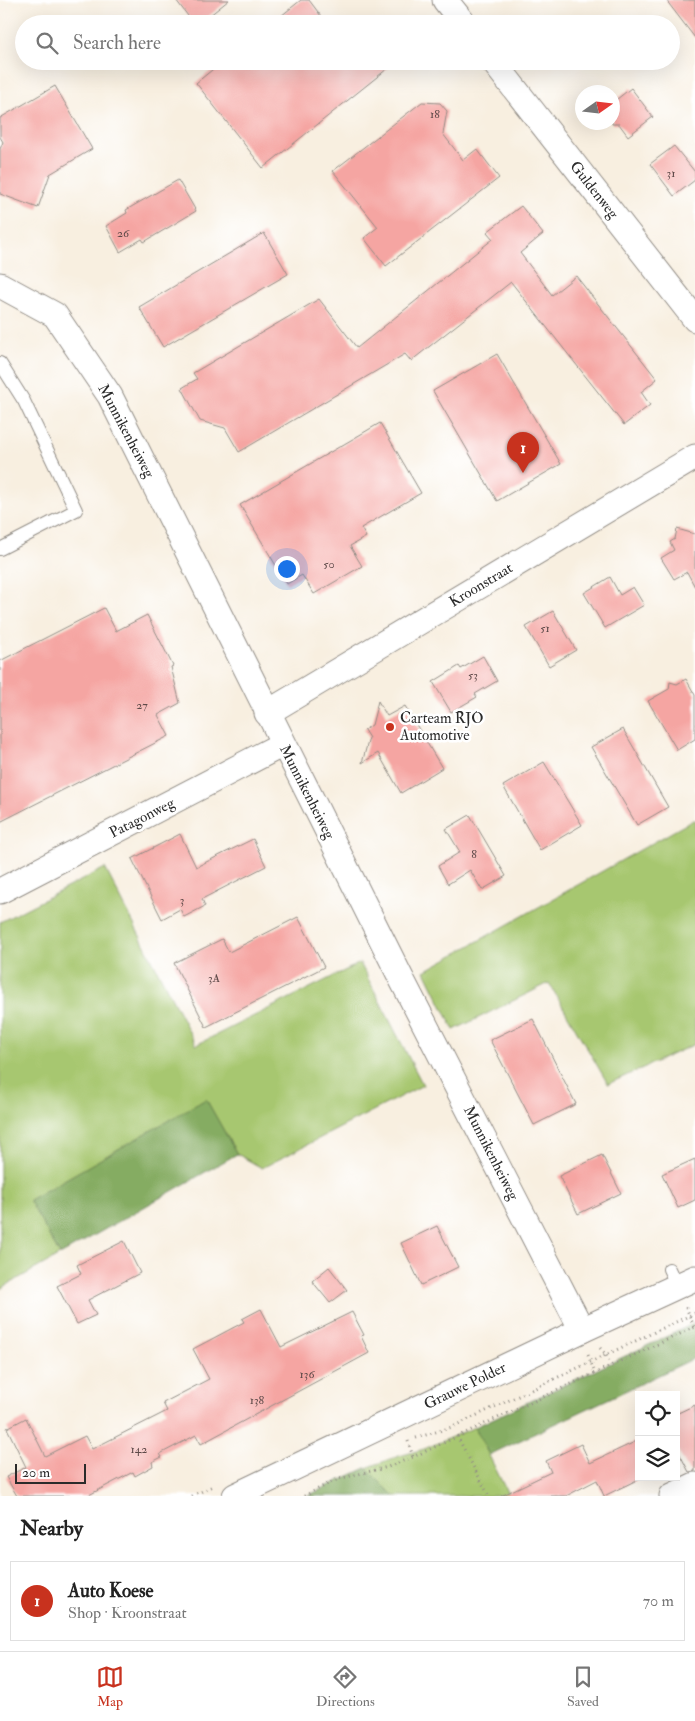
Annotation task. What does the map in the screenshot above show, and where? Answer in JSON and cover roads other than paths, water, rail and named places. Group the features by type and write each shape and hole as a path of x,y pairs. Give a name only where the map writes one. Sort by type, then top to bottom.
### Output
{"street":[{"path":"445,0 457,15"},
{"name":"Guldenweg","path":"500,70 695,319"},
{"name":"Munnikenheiweg","path":"0,285 55,315 110,396 267,713 582,1330"},
{"name":"Kroonstraat","path":"267,713 695,457"},
{"name":"Patagonweg","path":"0,891 283,744"},
{"name":"Grauwe Polder","path":"235,1496 582,1330 680,1278"}],"lane":[{"path":"0,363 24,401 76,510 0,548"}],"place":[{"name":"Auto Koese","path":"523,473"},
{"name":"Carteam RJO Automotive","path":"390,727"}]}
